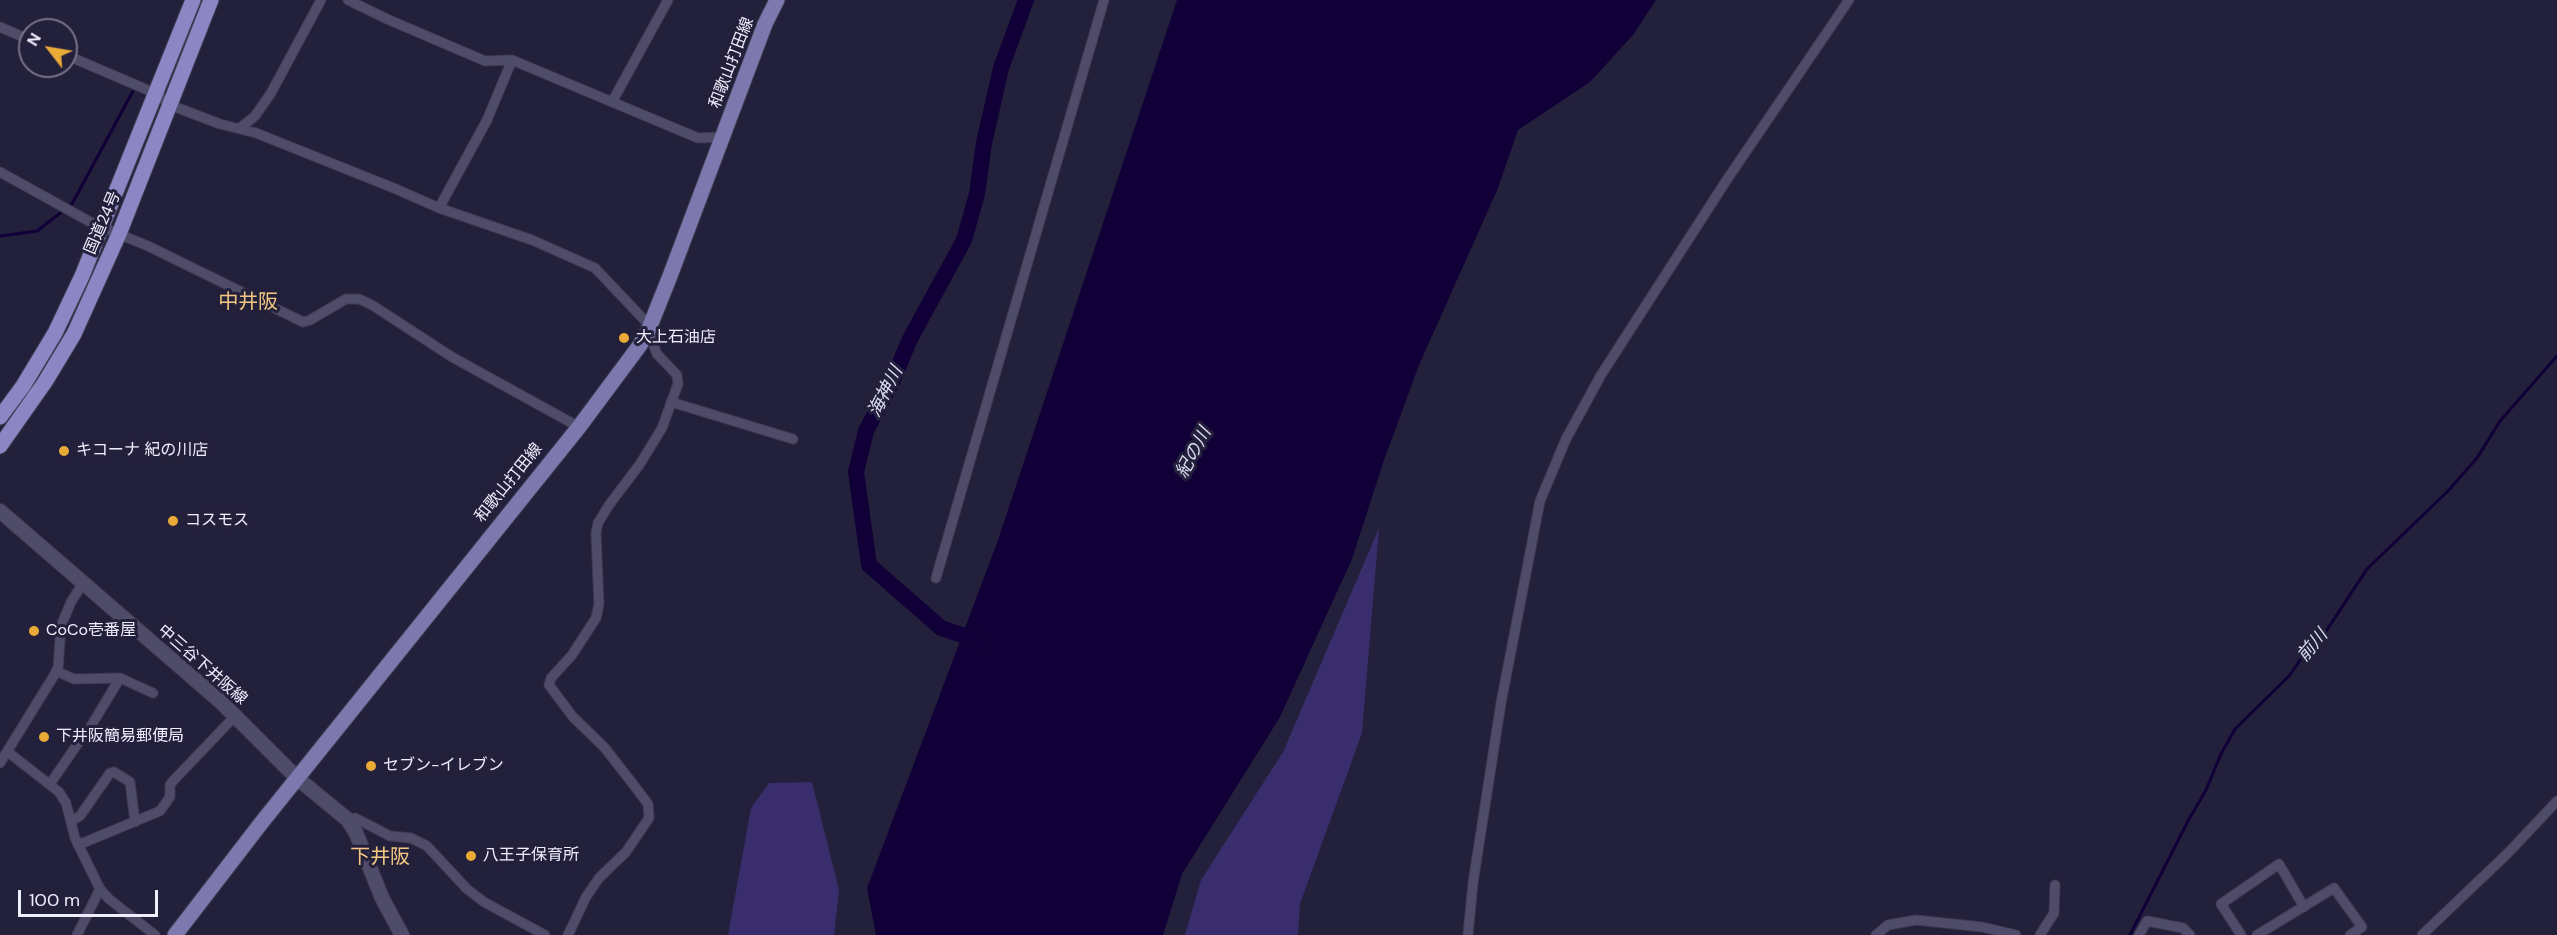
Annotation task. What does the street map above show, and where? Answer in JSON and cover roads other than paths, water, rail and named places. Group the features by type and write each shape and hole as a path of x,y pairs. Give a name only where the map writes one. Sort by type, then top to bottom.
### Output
{"highway":[{"name":"国道24号","path":"0,417 23,386 55,333 103,227 193,0"},
{"name":"国道24号","path":"0,446 45,382 74,334 118,234 211,0"}],"main road":[{"name":"和歌山打田線","path":"175,935 297,778 625,367 649,328 765,24 777,0"},
{"name":"中三谷下井阪線","path":"0,510 235,716 297,778 348,820"},
{"path":"348,820 356,833 382,897 402,935"}],"street":[{"path":"240,128 255,116 271,93 321,0"},
{"path":"348,0 485,61 512,60 698,138 723,136"},
{"path":"612,102 668,0"},
{"path":"936,578 1104,0"},
{"path":"1468,935 1473,883 1501,703 1540,501 1566,439 1601,375 1726,181 1849,0"},
{"path":"0,27 18,35"},
{"path":"78,60 157,94 170,105 220,124 240,128 439,208 532,240 595,268 649,328 657,354 677,375 678,384 662,428 640,464 609,504 598,523 596,533 599,604 596,618 572,655 551,678 549,685 573,717 604,747 633,784 648,804 650,818 626,852 598,878 585,897 568,935"},
{"path":"439,208 487,120 512,60"},
{"path":"0,172 94,224 148,246 303,322 346,299 359,299 366,302 452,357 579,427"},
{"path":"671,402 793,439"},
{"path":"0,763 56,671 61,626 71,602 83,583"},
{"path":"56,671 67,677 82,680 120,678 153,693"},
{"path":"51,784 120,678"},
{"path":"78,845 135,822 163,807 170,797 170,785 173,781 235,716"},
{"path":"8,752 59,792 66,803 78,845 100,889 109,899 155,935"},
{"path":"71,821 80,816 110,773 114,772 130,782 135,822"},
{"path":"2422,935 2509,852 2557,801"},
{"path":"348,820 355,818 390,836 411,838 427,846 467,889 484,902 545,935"},
{"path":"2241,935 2221,904 2280,864 2304,907"},
{"path":"2040,935 2054,913 2055,885"},
{"path":"2257,935 2334,888 2362,927 2350,935"},
{"path":"77,935 100,889"},
{"path":"1876,935 1888,926 1916,920 1982,927 2016,935"},
{"path":"2139,935 2147,921 2183,928 2190,935"}],"water":[{"name":"紀の川","path":"1177,0 1656,0 1633,35 1590,82 1518,130 1498,188 1419,365 1383,463 1352,559 1280,717 1182,874 1163,935 876,935 867,888 997,543"}],"waterway":[{"name":"海神川","path":"983,642 941,628 869,565 856,472 866,431 892,382 910,339 964,240 977,194 984,143 1001,68 1026,0"},
{"path":"0,236 37,231 72,204 133,91"},
{"name":"前川","path":"2130,935 2206,790 2221,754 2235,729 2289,676 2308,649 2317,645 2367,569 2448,491 2477,458 2500,421 2557,356"}],"place":[{"name":"大上石油店","path":"624,338"},
{"name":"キコーナ 紀の川店","path":"64,451"},
{"name":"コスモス","path":"173,521"},
{"name":"CoCo壱番屋","path":"34,631"},
{"name":"下井阪簡易郵便局","path":"44,737"},
{"name":"セブン-イレブン","path":"371,766"},
{"name":"八王子保育所","path":"471,856"}],"district":[{"name":"中井阪","path":"248,303"},
{"name":"下井阪","path":"380,858"}]}
